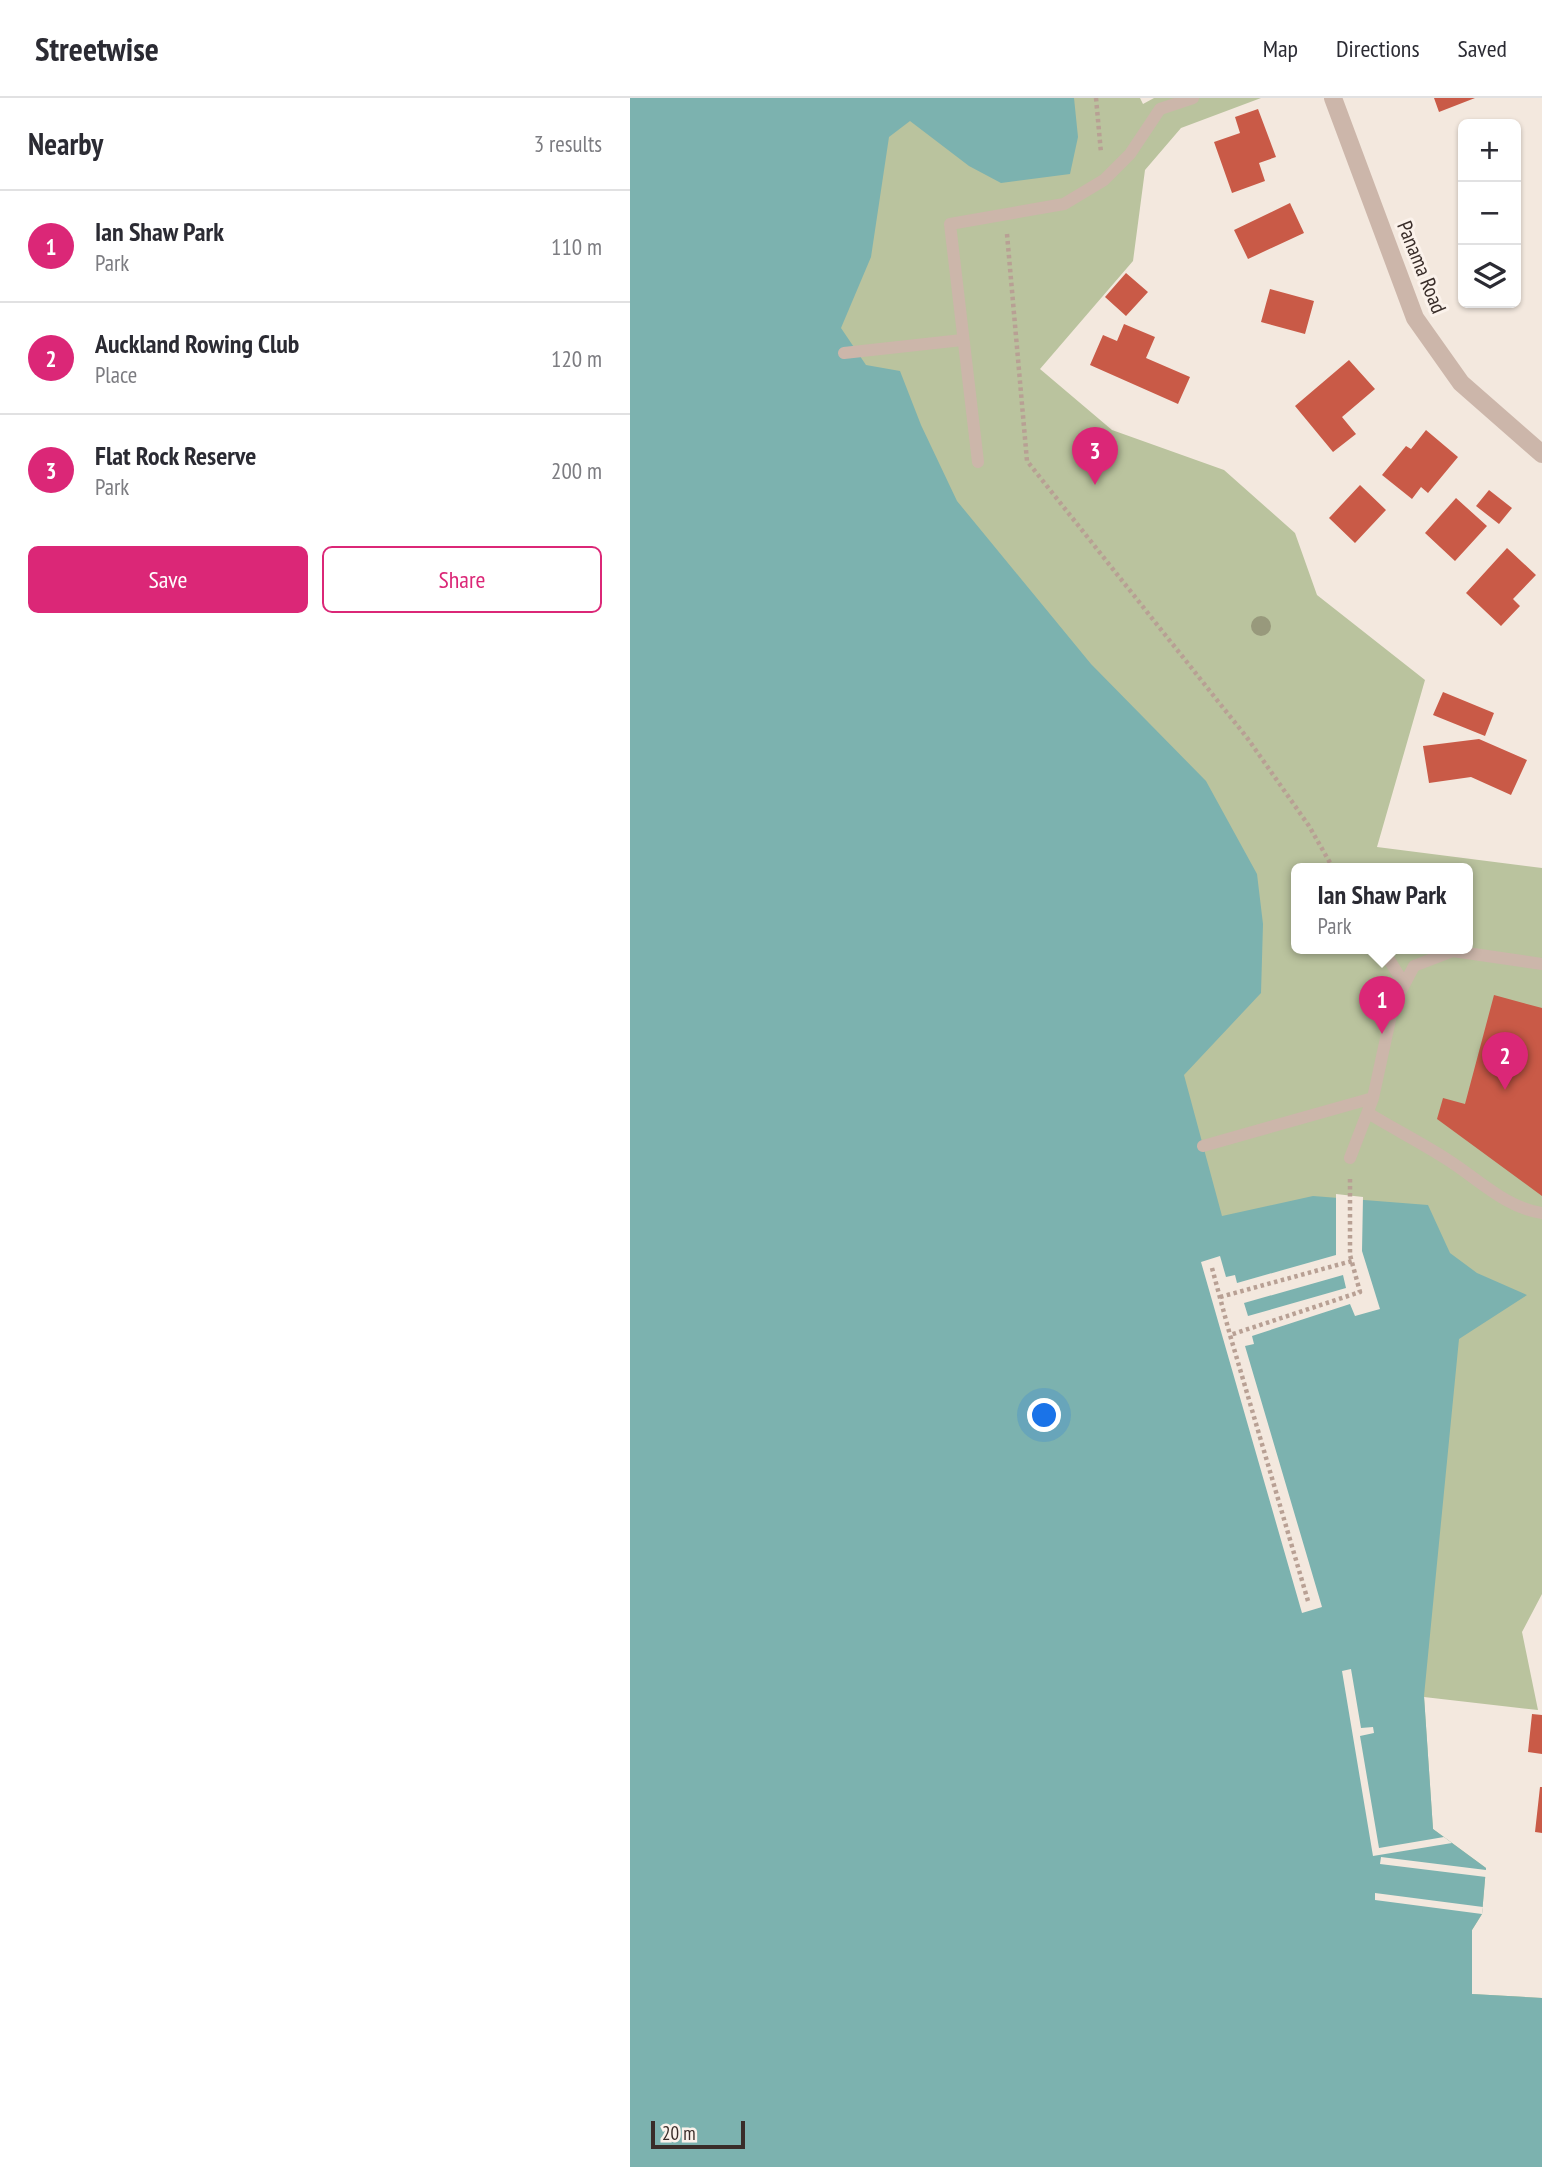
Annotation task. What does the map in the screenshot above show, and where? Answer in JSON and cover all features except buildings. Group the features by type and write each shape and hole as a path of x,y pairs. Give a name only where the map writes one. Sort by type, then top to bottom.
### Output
{"street":[{"name":"Panama Road","path":"1333,98 1415,318 1461,383 1542,454"}],"lane":[{"path":"978,462 950,224 1064,204 1104,180 1130,153 1160,109 1193,98"},
{"path":"844,353 962,340"},
{"path":"1386,954 1404,984"},
{"path":"1350,1158 1373,1098 1393,1006 1413,966 1445,954"},
{"path":"1473,954 1542,964"},
{"path":"1203,1146 1373,1098"},
{"path":"1368,1113 1449,1160 1500,1196 1529,1211 1542,1213"}],"path":[{"path":"1096,98 1104,180"},
{"path":"1006,214 1027,461 1248,739 1309,826 1330,863"},
{"path":"1230,1335 1360,1292 1352,1261 1350,1158"},
{"path":"1220,1297 1352,1261"},
{"path":"1212,1268 1308,1601"}],"green space":[{"path":"809,98 1140,98 1143,104 1154,98 1261,98 1181,128 1145,170 1133,261 1040,369 1112,430 1224,470 1295,533 1317,595 1425,680 1377,847 1542,868 1542,1594 1522,1632 1538,1710 1424,1697 1433,1829 1486,1868 1482,1914 1472,1930 1472,1994 1542,1998 1542,2167 1160,1226 840,369"}],"water":[{"path":"630,98 1074,98 1078,137 1070,174 1001,183 969,166 910,121 889,137 871,257 841,328 866,365 900,371 921,425 957,501 1091,664 1206,781 1257,874 1263,924 1261,993 1184,1075 1222,1216 1313,1196 1428,1205 1450,1253 1477,1273 1527,1295 1459,1339 1424,1696 1433,1829 1486,1868 1482,1914 1472,1930 1472,1994 1542,1998 1542,2167 630,2167"}],"pier":[{"path":"1336,1194 1363,1197 1362,1251 1380,1309 1355,1316 1350,1304 1252,1336 1254,1344 1245,1346 1322,1607 1302,1613 1201,1262 1220,1256 1226,1277 1235,1275 1237,1283 1336,1255","holes":["1343,1275 1346,1288 1248,1316 1244,1303"]},
{"path":"1351,1669 1361,1728 1373,1727 1374,1733 1360,1736 1379,1848 1444,1837 1452,1843 1373,1856 1342,1671"},
{"path":"1381,1857 1486,1870 1486,1877 1380,1864"},
{"path":"1375,1893 1483,1907 1482,1914 1375,1900"}],"place":[{"name":"Flat Rock Reserve","path":"1095,485"},
{"name":"Ian Shaw Park","path":"1382,1034"},
{"name":"Auckland Rowing Club","path":"1505,1090"}]}
